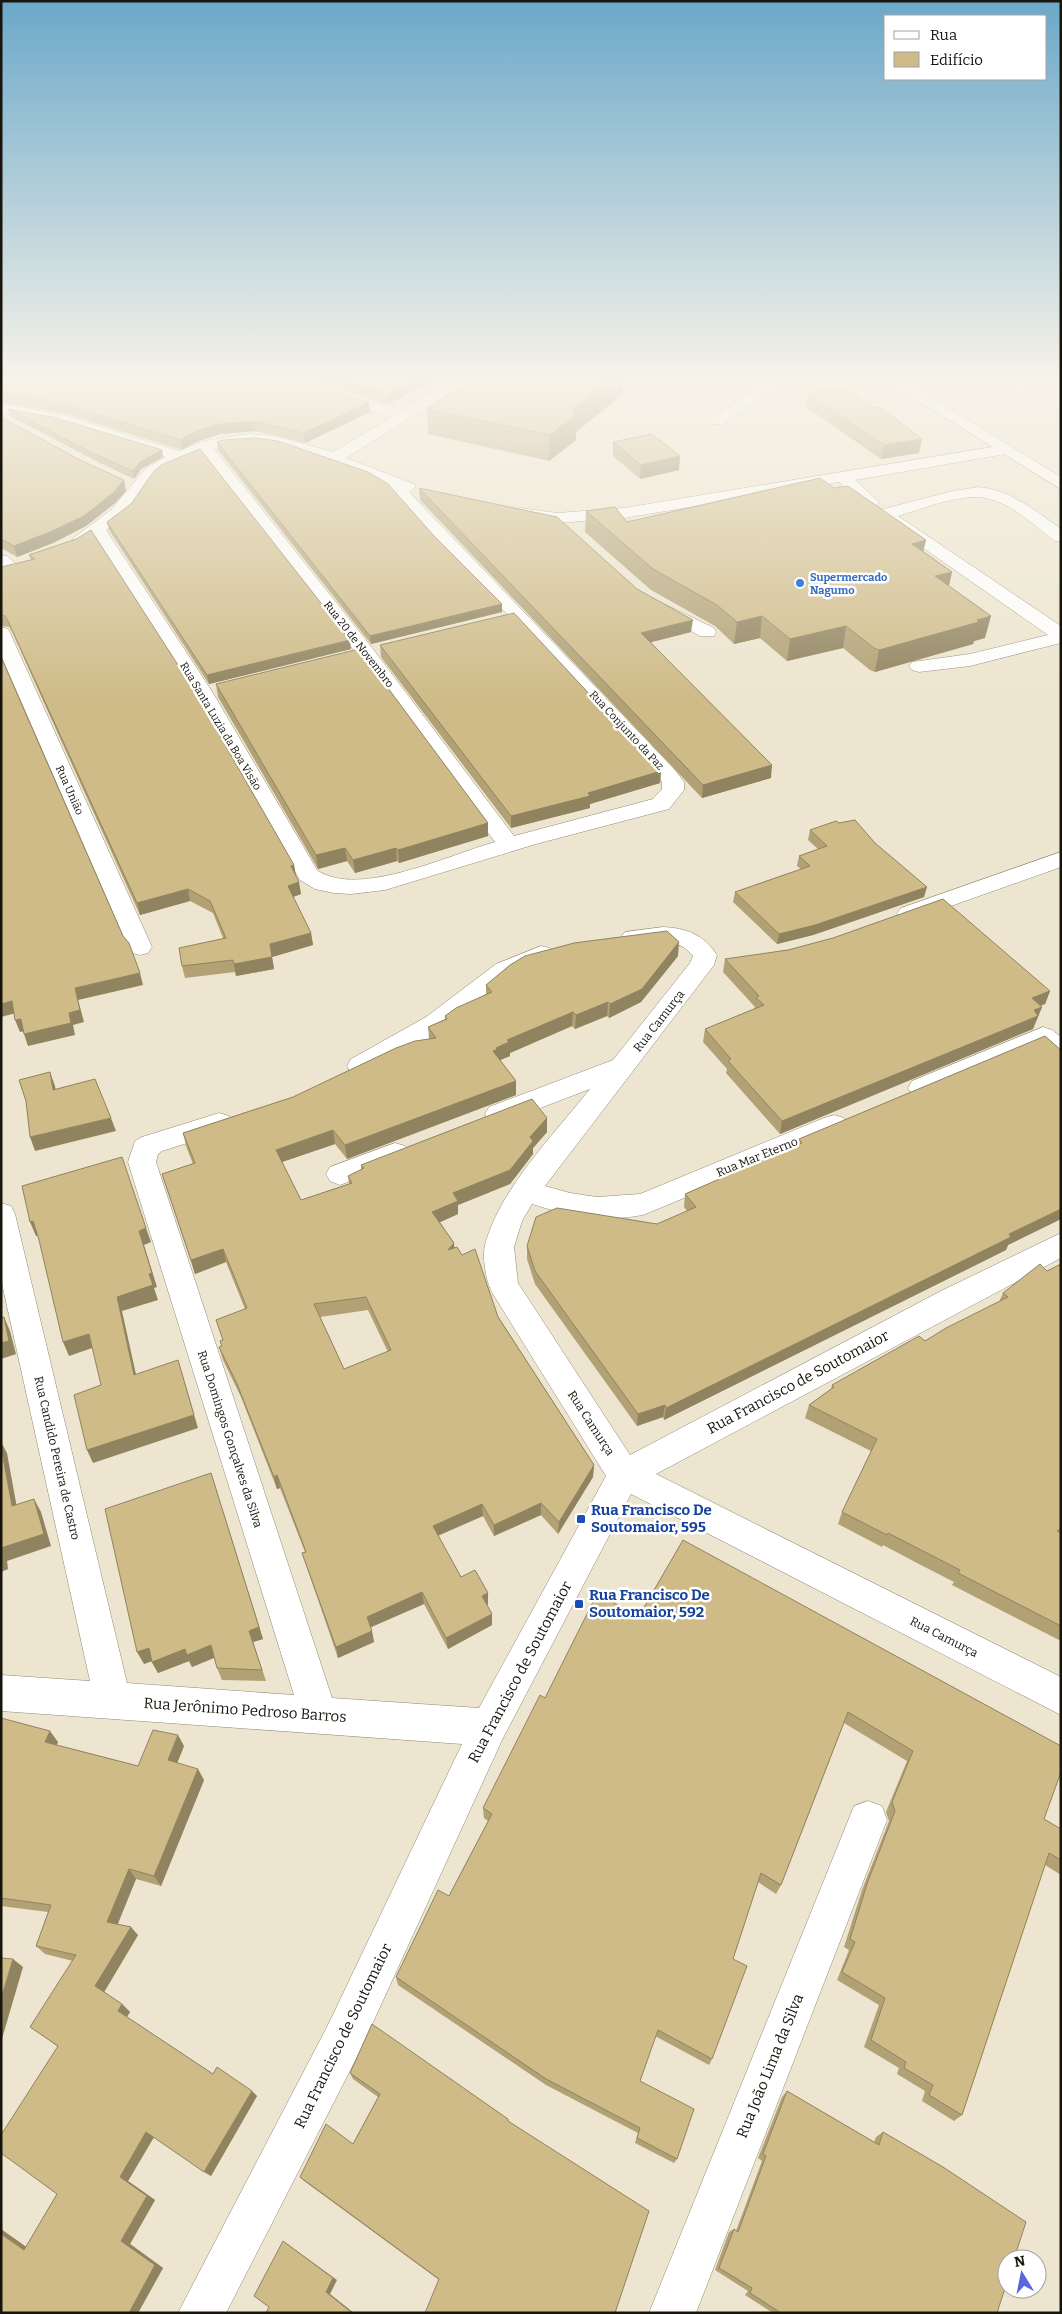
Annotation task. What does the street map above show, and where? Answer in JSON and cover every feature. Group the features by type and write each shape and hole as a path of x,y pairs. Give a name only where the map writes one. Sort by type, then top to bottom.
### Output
{"street":[{"path":"130,485 139,489"},
{"path":"64,547 97,529 126,506 142,485"},
{"name":"Rua 20 de Novembro","path":"235,485 366,653 509,844"},
{"name":"Rua Conjunto da Paz","path":"308,876 318,883 331,886 353,887 388,881 509,844 661,804 673,790 672,782 667,773 509,617 395,485"},
{"path":"403,485 428,493"},
{"path":"509,511 557,518 624,514 796,485"},
{"path":"852,485 878,507 1061,636"},
{"path":"878,507 979,492 996,496 1061,537"},
{"path":"557,518 570,531"},
{"name":"Rua Santa Luzia da Boa Visão","path":"97,529 213,691 308,876"},
{"path":"644,596 660,608 707,632"},
{"name":"Rua União","path":"1,633 140,947"},
{"path":"920,666 989,656 1061,636"},
{"path":"347,657 386,648"},
{"path":"888,921 1061,859"},
{"name":"Rua Camurça","path":"609,940 670,934 692,940 711,960 526,1190 508,1219 499,1248 503,1284 624,1475 698,1510 1061,1697"},
{"path":"339,1077 394,1049 430,1026 458,1007 500,971 516,962 564,949"},
{"path":"898,1098 1055,1038"},
{"path":"478,1122 624,1066"},
{"name":"Rua Domingos Gonçalves da Silva","path":"242,1116 152,1144 145,1148 142,1162 318,1715"},
{"name":"Rua Mar Eterno","path":"526,1190 564,1204 590,1209 614,1210 643,1204 853,1117"},
{"path":"340,1174 422,1143"},
{"name":"Rua Candido Pereira de Castro","path":"1,1214 113,1701"},
{"name":"Rua Francisco de Soutomaior","path":"201,2313 344,2038 489,1727 624,1475 1061,1244"},
{"name":"Rua Jerônimo Pedroso Barros","path":"1,1693 489,1727"},
{"name":"Rua João Lima da Silva","path":"672,2313 868,1820"}],"building":[{"path":"1,485 120,485 113,493 84,516 50,532 14,546 1,539"},
{"path":"144,485 228,485 350,640 207,675 107,522 131,504"},
{"path":"251,485 389,485 434,536 502,604 370,636"},
{"path":"789,485 830,485 834,488 848,486 926,540 912,544 952,572 935,576 991,616 977,620 979,622 879,650 846,626 790,639 762,616 737,622 717,605 653,569 586,511 615,507 627,522"},
{"path":"419,488 557,517 637,589 693,620 641,633 772,765 703,785"},
{"path":"91,530 189,682 294,865 291,866 299,882 288,886 311,933 270,944 272,957 234,964 233,960 182,966 179,948 226,938 210,901 188,889 137,903 8,621 5,616 1,615 1,567 35,559 29,555 76,539"},
{"path":"514,613 661,771 588,793 590,796 511,816 380,645"},
{"path":"359,649 488,823 398,850 396,848 353,860 345,848 316,855 216,684"},
{"path":"1,657 123,936 129,943 140,973 75,988 80,1010 69,1013 71,1023 24,1034 21,1019 15,1020 12,1001 1,1004"},
{"path":"855,820 875,843 927,887 815,925 779,934 735,892 810,866 799,856 827,846 810,830 836,821 839,823"},
{"path":"943,899 1050,991 1032,998 1042,1007 1034,1010 1038,1016 782,1121 728,1061 731,1059 705,1029 764,1005 756,998 759,996 725,959 788,950 833,938"},
{"path":"667,931 679,942 642,989 610,1004 608,1002 576,1015 573,1012 507,1040 509,1042 496,1048 498,1049 493,1051 516,1081 345,1145 333,1130 276,1150 301,1200 352,1183 348,1176 364,1168 361,1165 532,1099 547,1118 530,1137 533,1141 510,1170 453,1193 458,1201 432,1212 454,1243 448,1250 457,1247 462,1255 475,1249 498,1317 594,1465 559,1522 541,1503 494,1525 482,1504 433,1526 461,1577 475,1570 488,1593 482,1596 492,1614 446,1638 422,1592 367,1617 372,1631 336,1647 302,1553 306,1552 277,1475 274,1477 237,1384 219,1347 222,1346 220,1341 223,1340 216,1320 247,1308 223,1249 191,1260 162,1174 195,1163 183,1133 293,1097 396,1048 415,1041 436,1038 428,1027 447,1019 445,1016 456,1008 492,992 486,985 510,965 525,956 574,943","holes":["366,1297 391,1350 344,1369 314,1304"]},
{"path":"1045,1036 1061,1050 1061,1209 1009,1234 1011,1237 666,1408 665,1405 638,1414 535,1271 527,1246 536,1217 557,1208 657,1224 696,1207 685,1194 802,1143 799,1139"},
{"path":"50,1072 53,1090 95,1079 111,1118 30,1137 26,1101 19,1080"},
{"path":"122,1157 146,1228 139,1231 152,1273 149,1274 153,1285 117,1297 134,1375 178,1360 194,1415 87,1450 74,1395 101,1385 89,1334 63,1342 39,1240 33,1221 30,1222 22,1186"},
{"path":"1040,1264 1047,1271 1061,1264 1061,1529 1057,1531 1061,1533 1061,1626 958,1573 960,1570 842,1512 877,1439 809,1405 834,1387 832,1385 919,1336 925,1341 946,1328 1008,1297 1003,1293"},
{"path":"4,1317 9,1341 1,1343 1,1318"},
{"path":"1,1446 12,1506 34,1499 44,1534 1,1548"},
{"path":"211,1473 259,1627 249,1631 262,1670 217,1668 211,1645 187,1655 185,1649 152,1662 149,1648 137,1652 105,1509"},
{"path":"683,1540 1061,1746 1061,1772 1044,1819 1061,1829 1061,1860 1049,1853 962,2115 929,2095 933,2085 904,2068 906,2062 871,2040 885,1998 842,1972 855,1942 850,1939 868,1881 895,1811 892,1802 913,1751 848,1712 781,1885 761,1873 733,1959 747,1966 712,2059 658,2030 640,2081 694,2109 677,2159 637,2138 640,2128 546,2079 396,1977 438,1890 449,1896 492,1814 483,1808 540,1695 545,1698 597,1594 639,1616"},
{"path":"1,1718 50,1731 45,1742 138,1766 153,1730 178,1735 168,1760 198,1769 154,1876 129,1869 107,1922 131,1927 95,1986 122,2004 118,2011 213,2074 217,2067 252,2091 204,2172 146,2132 120,2177 147,2196 121,2241 155,2265 129,2313 1,2313 1,2234 24,2250 57,2194 1,2153 1,2135 58,2046 30,2027 76,1955 36,1946 51,1905 1,1898"},
{"path":"1,1958 13,1959 1,1999"},
{"path":"372,2024 508,2119 508,2121 649,2211 615,2313 425,2313 439,2279 300,2177 326,2124 353,2144 380,2094 350,2073"},
{"path":"787,2091 879,2145 883,2132 943,2167 1026,2222 1017,2249 997,2249 997,2299 1002,2299 997,2313 781,2313 750,2293 752,2288 719,2268 734,2229 738,2232 766,2156 763,2154"},
{"path":"283,2241 333,2278 326,2292 352,2313 266,2313 269,2307 254,2296"}],"place":[{"name":"Supermercado Nagumo","path":"800,583"},
{"name":"Rua Francisco De Soutomaior, 595","path":"581,1519"},
{"name":"Rua Francisco De Soutomaior, 592","path":"579,1604"}]}
